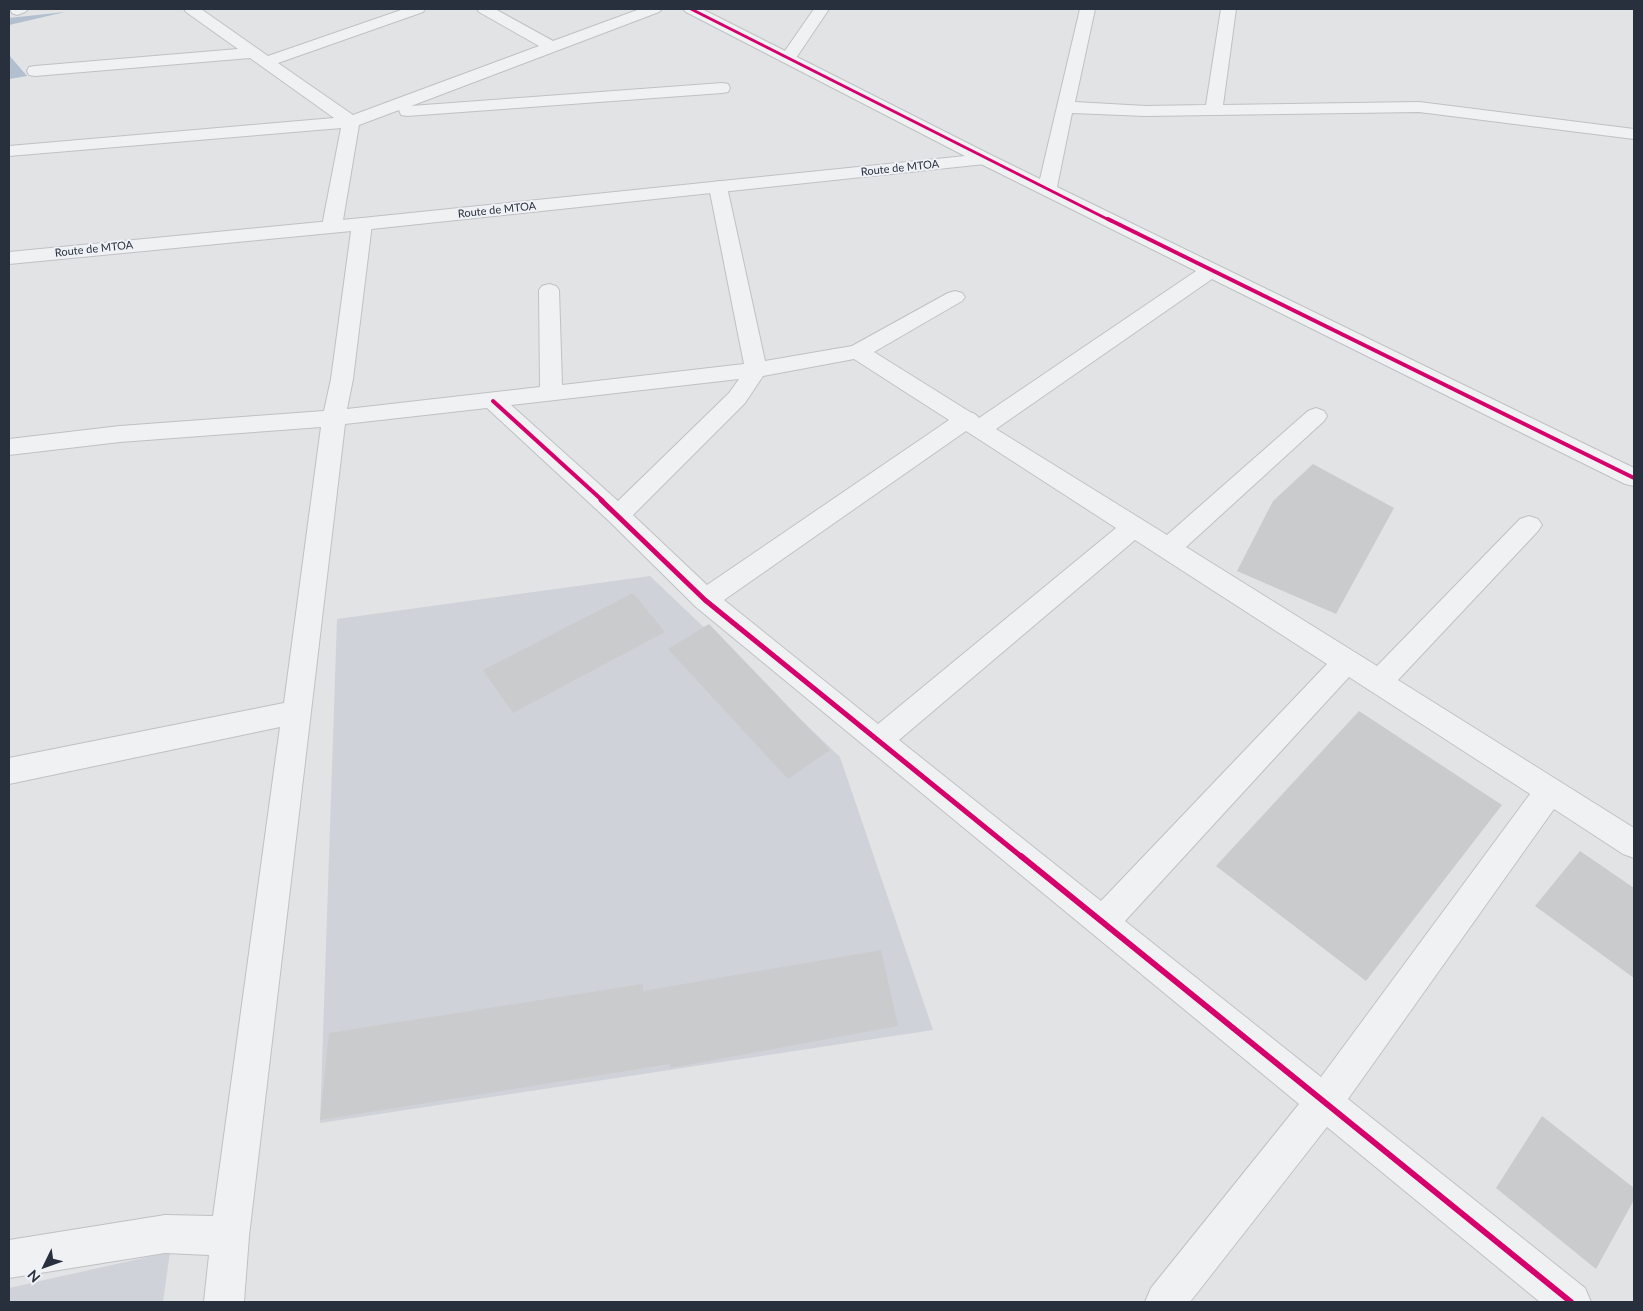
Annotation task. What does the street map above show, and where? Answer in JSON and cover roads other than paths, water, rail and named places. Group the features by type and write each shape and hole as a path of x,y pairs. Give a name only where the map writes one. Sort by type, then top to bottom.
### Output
{"street":[{"path":"196,12 221,9"},
{"path":"35,72 260,57 418,9"},
{"path":"484,9 552,48"},
{"path":"9,151 351,122 654,9"},
{"path":"788,58 821,9"},
{"path":"1047,188 1087,9"},
{"path":"1214,109 1229,9"},
{"path":"697,10 986,159 1634,478"},
{"path":"196,12 351,122"},
{"path":"375,113 722,88"},
{"path":"1064,107 1146,110 1420,107 1634,134"},
{"path":"332,226 351,122"},
{"name":"Route de MTOA","path":"9,258 362,224 986,159"},
{"path":"618,515 737,398 756,370 718,187"},
{"path":"224,1302 230,1236 334,418 342,379 362,224"},
{"path":"705,600 1211,270"},
{"path":"549,290 551,394"},
{"path":"9,447 120,434 334,418 756,370 858,352 955,298"},
{"path":"858,352 974,423 1634,844"},
{"path":"493,401 618,515 705,600 1570,1302"},
{"path":"1169,548 1316,416"},
{"path":"1380,682 1529,525"},
{"path":"878,741 1135,526"},
{"path":"1102,922 1347,661"},
{"path":"9,771 297,712"},
{"path":"1165,1302 1324,1102 1550,790"},
{"path":"9,1259 166,1234 230,1236"}],"water":[{"path":"65,12 9,25 9,18"},
{"path":"9,55 27,76 9,79"}]}
